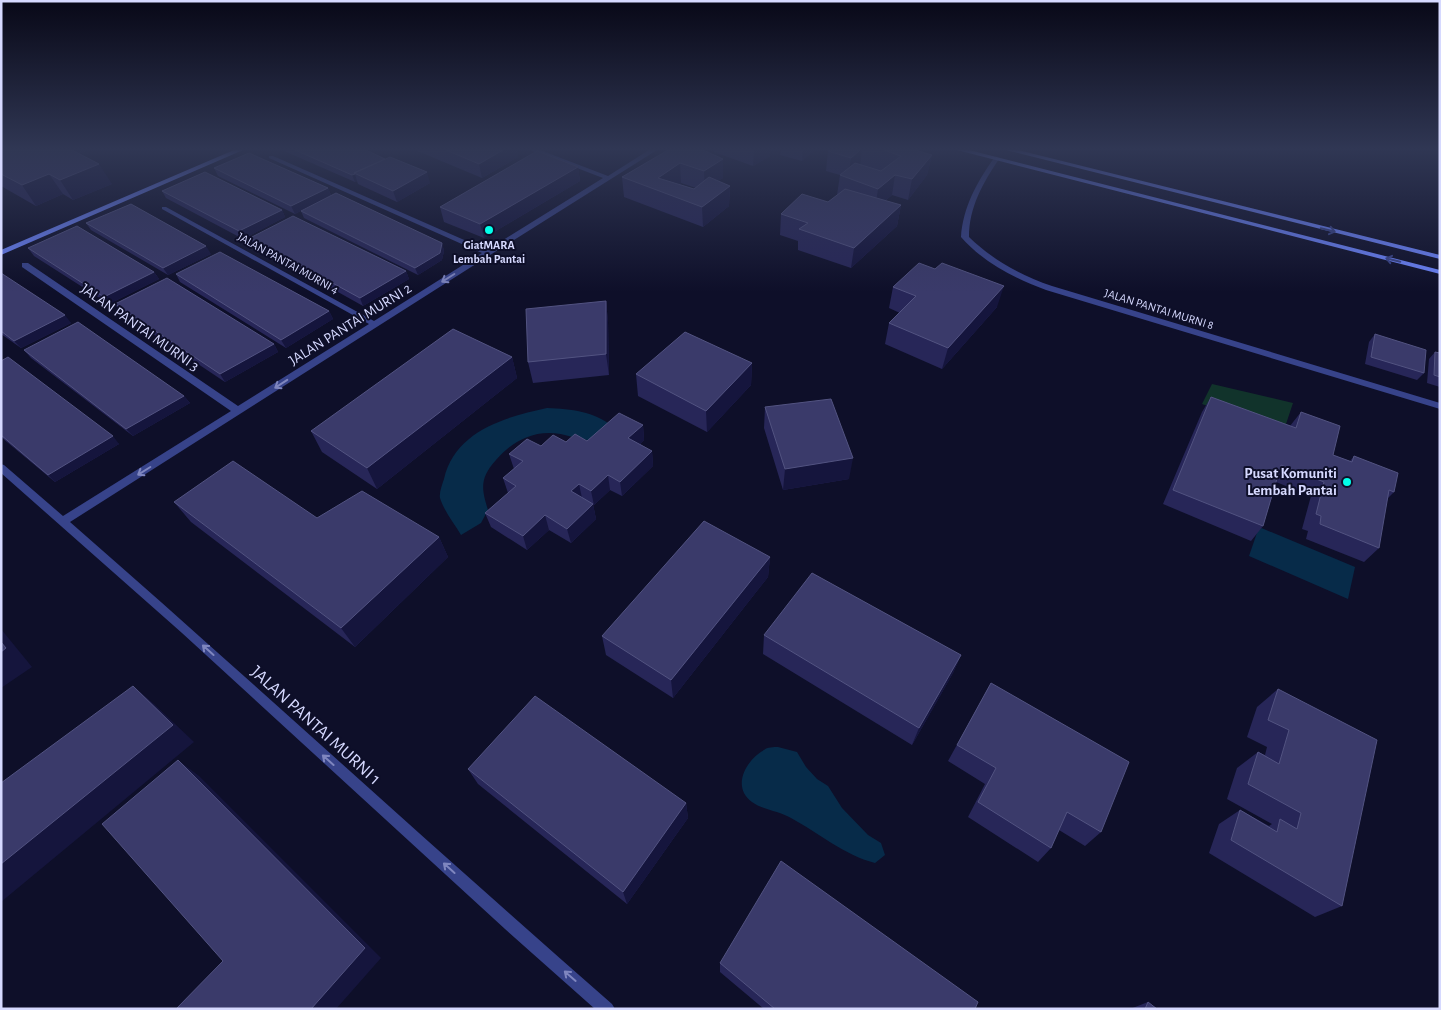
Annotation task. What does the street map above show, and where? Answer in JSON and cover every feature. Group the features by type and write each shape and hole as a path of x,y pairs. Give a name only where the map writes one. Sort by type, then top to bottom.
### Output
{"main road":[{"path":"1,253 131,197"},
{"path":"1146,197 1440,272"},
{"path":"1199,197 1440,257"}],"street":[{"path":"361,197 486,253"},
{"name":"JALAN PANTAI MURNI 2","path":"62,522 577,197"},
{"name":"JALAN PANTAI MURNI 8","path":"974,197 964,225 965,237 980,252 1020,279 1440,406"},
{"name":"JALAN PANTAI MURNI 4","path":"164,208 374,324"},
{"name":"JALAN PANTAI MURNI 3","path":"26,265 238,412"},
{"name":"JALAN PANTAI MURNI 1","path":"1,467 186,630 607,1009"}],"green space":[{"path":"1212,384 1293,403 1283,433 1202,404"}],"water":[{"path":"547,408 590,414 614,427 605,434 589,440 549,433 533,435 507,449 491,466 483,483 488,510 481,523 461,535 440,498 450,463 459,449 470,438 499,422"},
{"path":"1259,527 1355,567 1348,599 1249,556"},
{"path":"771,747 797,752 806,767 817,779 828,786 842,808 868,835 881,843 885,855 875,863 853,855 791,818 756,805 746,796 742,789 742,782 743,774 747,767 757,754"}],"building":[{"path":"174,197 256,197 282,210 239,231"},
{"path":"273,197 309,197 291,206"},
{"path":"328,197 345,197 442,243 440,253 415,268 301,211"},
{"path":"457,197 526,197 480,224 440,207"},
{"path":"676,197 715,197 702,207"},
{"path":"799,197 812,197 828,202 834,197 873,197 901,205 854,248 799,229 808,223 781,214"},
{"path":"131,204 206,246 163,268 86,223"},
{"path":"293,216 406,271 360,298 250,238"},
{"path":"77,226 154,272 104,297 28,248"},
{"path":"220,252 329,311 281,340 176,274"},
{"path":"919,263 935,269 942,263 1004,286 948,348 889,323 916,296 893,287"},
{"path":"1,273 65,315 14,341 1,331"},
{"path":"167,278 274,344 220,374 115,304"},
{"path":"606,301 606,354 528,362 526,309"},
{"path":"78,322 184,396 126,429 24,350"},
{"path":"453,329 512,357 367,468 311,431"},
{"path":"685,332 752,363 706,411 636,374"},
{"path":"1375,334 1426,350 1424,373 1371,357"},
{"path":"1435,352 1440,353 1440,377 1434,375"},
{"path":"8,357 113,436 48,475 1,435 1,361"},
{"path":"1211,397 1296,428 1301,412 1340,426 1333,455 1352,462 1354,456 1398,473 1394,492 1389,490 1379,548 1320,524 1321,516 1316,514 1324,482 1281,465 1263,526 1173,490"},
{"path":"831,399 853,458 785,469 765,407"},
{"path":"619,413 643,425 628,438 652,451 620,482 608,475 591,491 579,484 571,491 593,504 567,529 545,515 523,536 485,513 516,486 503,478 523,461 509,454 527,439 541,446 553,435 566,442 575,434 587,441"},
{"path":"233,461 317,518 362,491 439,537 341,628 174,502"},
{"path":"704,521 770,557 671,680 602,636"},
{"path":"812,573 961,655 919,728 764,635"},
{"path":"1,642 6,648 1,652"},
{"path":"991,683 1129,762 1101,832 1067,812 1051,848 978,802 996,768 957,745"},
{"path":"133,686 173,725 1,864 1,783"},
{"path":"1278,689 1377,740 1342,906 1231,840 1240,810 1277,832 1280,819 1297,829 1301,813 1248,784 1258,752 1279,764 1289,730 1268,720"},
{"path":"535,696 686,803 623,892 468,769"},
{"path":"178,760 365,948 311,1009 176,1009 223,961 102,824"},
{"path":"781,861 978,1002 975,1009 775,1009 720,963"},
{"path":"1148,1002 1157,1009 1145,1009"}],"place":[{"name":"GiatMARA Lembah Pantai","path":"489,230"},
{"name":"Pusat Komuniti Lembah Pantai","path":"1347,482"}]}
